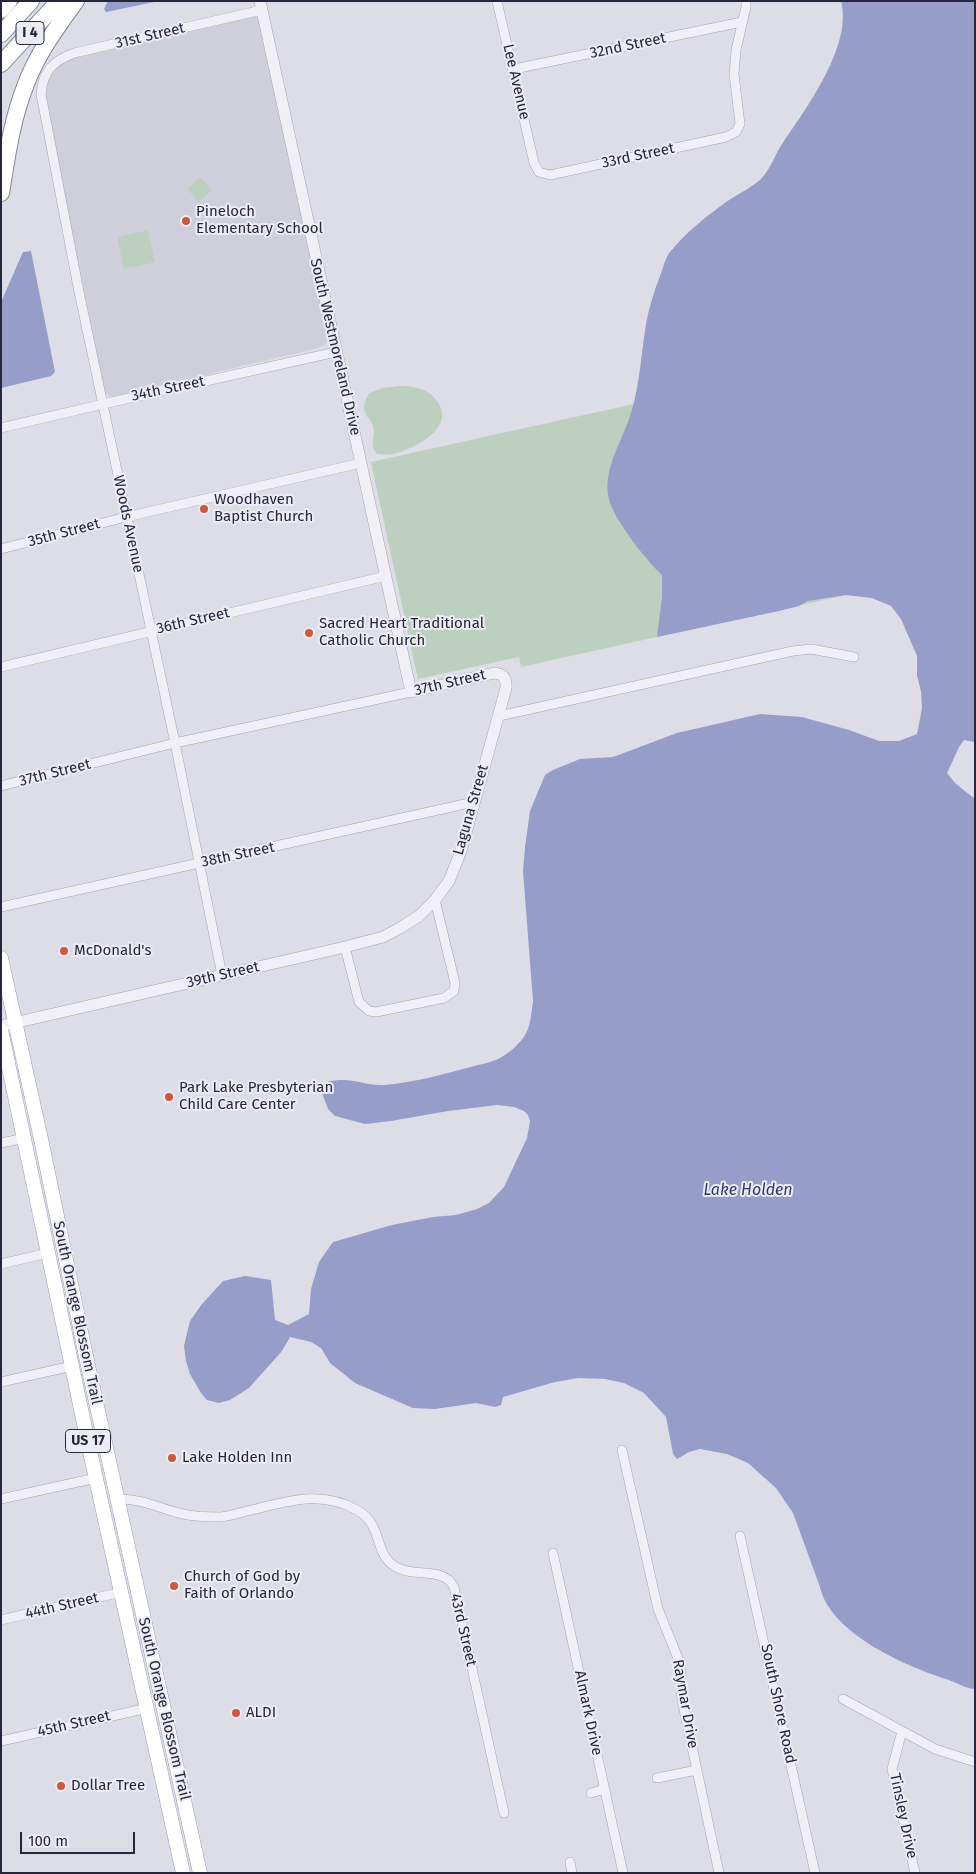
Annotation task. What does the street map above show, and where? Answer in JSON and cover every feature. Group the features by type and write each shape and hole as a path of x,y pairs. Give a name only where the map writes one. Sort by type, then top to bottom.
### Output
{"highway":[{"path":"1,10 9,1"},
{"path":"1,34 31,1"},
{"name":"I 4","path":"1,64 59,1"},
{"path":"1,193 11,134 26,83 36,63 76,1"}],"main road":[{"name":"South Orange Blossom Trail","path":"1,958 200,1873"},
{"name":"South Orange Blossom Trail","path":"1,1030 96,1478 183,1873"},
{"path":"48,1253 62,1262 69,1273"},
{"path":"139,1670 152,1691 160,1694"},
{"path":"148,1708 157,1719 173,1750"}],"street":[{"name":"Lee Avenue","path":"497,1 514,69 534,164"},
{"path":"742,22 746,1"},
{"name":"31st Street","path":"45,73 57,61 74,53 261,6"},
{"name":"South Westmoreland Drive","path":"261,6 411,692"},
{"name":"32nd Street","path":"514,69 742,22"},
{"name":"33rd Street","path":"534,164 540,172 550,175 726,137 736,132 740,124 734,74 736,50 742,22"},
{"name":"Woods Avenue","path":"45,73 42,84 42,105 222,975"},
{"name":"34th Street","path":"1,428 336,352"},
{"name":"35th Street","path":"1,549 126,517 361,463"},
{"name":"36th Street","path":"1,667 386,576"},
{"path":"499,716 793,651 811,649 854,657"},
{"name":"37th Street","path":"1,786 175,743 486,674 499,674 503,676 507,684 499,716"},
{"name":"Laguna Street","path":"435,900 449,881 461,851 499,716"},
{"name":"38th Street","path":"1,907 474,802"},
{"path":"345,947 359,1002 369,1011 376,1012 444,998 454,991 455,982 435,900"},
{"name":"39th Street","path":"1,1026 384,937 419,916 435,900"},
{"path":"1,1143 25,1138"},
{"path":"1,1264 48,1253"},
{"path":"1,1382 72,1366"},
{"name":"Raymar Drive","path":"622,1450 658,1609 680,1662 682,1700 719,1873"},
{"path":"1,1499 96,1478"},
{"name":"43rd Street","path":"118,1499 140,1500 184,1514 201,1517 223,1517 304,1498 338,1501 366,1515 376,1530 388,1562 398,1568 414,1573 445,1576 450,1580 454,1587 504,1813"},
{"name":"South Shore Road","path":"740,1536 815,1873"},
{"name":"Almark Drive","path":"553,1553 623,1873"},
{"name":"44th Street","path":"1,1620 122,1592"},
{"path":"843,1700 935,1749 975,1762"},
{"name":"45th Street","path":"1,1741 148,1708"},
{"name":"Tinsley Drive","path":"902,1731 892,1768 916,1873"},
{"path":"657,1778 696,1770"},
{"path":"591,1793 605,1789"},
{"path":"570,1862 572,1873"}],"shaded area":[{"name":"Pineloch Elementary School","path":"252,16 257,17 260,23 329,337 325,345 318,348 112,397 108,396 104,389 45,105 45,89 48,78 53,69 71,58"}],"green space":[{"path":"200,177 212,190 199,202 187,189"},
{"path":"148,230 155,262 124,269 117,237"},
{"path":"815,364 865,591 521,667 519,657 418,679 371,462"},
{"path":"415,387 429,393 437,401 442,411 442,420 430,436 412,447 393,454 377,454 373,446 374,428 365,412 365,403 369,393 383,388"}],"water":[{"path":"108,1 159,1 106,12 104,9"},
{"name":"Lake Holden","path":"841,1 975,1 975,742 964,740 947,773 955,783 975,799 975,1689 910,1666 853,1633 838,1619 827,1604 793,1513 776,1488 748,1463 727,1454 700,1449 689,1452 677,1459 673,1454 666,1417 644,1393 624,1383 605,1379 578,1378 555,1382 503,1397 501,1405 495,1407 476,1403 435,1409 413,1408 355,1383 330,1363 321,1348 311,1342 290,1337 282,1351 249,1388 230,1400 219,1403 207,1400 201,1393 190,1374 184,1346 190,1321 202,1304 223,1281 245,1276 271,1280 275,1320 288,1325 309,1314 311,1289 319,1262 333,1242 392,1225 433,1217 456,1215 477,1209 489,1203 504,1187 527,1138 530,1121 524,1111 514,1107 497,1105 365,1124 335,1116 328,1109 322,1093 327,1082 336,1080 376,1085 395,1084 428,1078 497,1060 515,1047 526,1034 533,1001 523,871 530,811 545,775 580,759 613,757 677,733 760,714 802,717 849,730 879,741 899,741 917,734 922,708 921,691 917,676 917,656 901,619 891,606 872,598 845,595 808,601 799,606 779,611 657,637 662,598 662,575 647,559 622,526 615,515 608,495 611,463 628,423 634,402 649,312 667,257 676,245 698,224 729,200 761,179 767,171 814,95 834,56 843,18"},
{"path":"31,251 55,372 51,376 1,388 1,302 23,252"}],"place":[{"name":"Pineloch Elementary School","path":"186,221"},
{"name":"Woodhaven Baptist Church","path":"204,509"},
{"name":"Sacred Heart Traditional Catholic Church","path":"309,633"},
{"name":"McDonald's","path":"64,951"},
{"name":"Park Lake Presbyterian Child Care Center","path":"169,1097"},
{"name":"Lake Holden Inn","path":"172,1458"},
{"name":"Church of God by Faith of Orlando","path":"174,1586"},
{"name":"ALDI","path":"236,1713"},
{"name":"Dollar Tree","path":"61,1786"}]}
